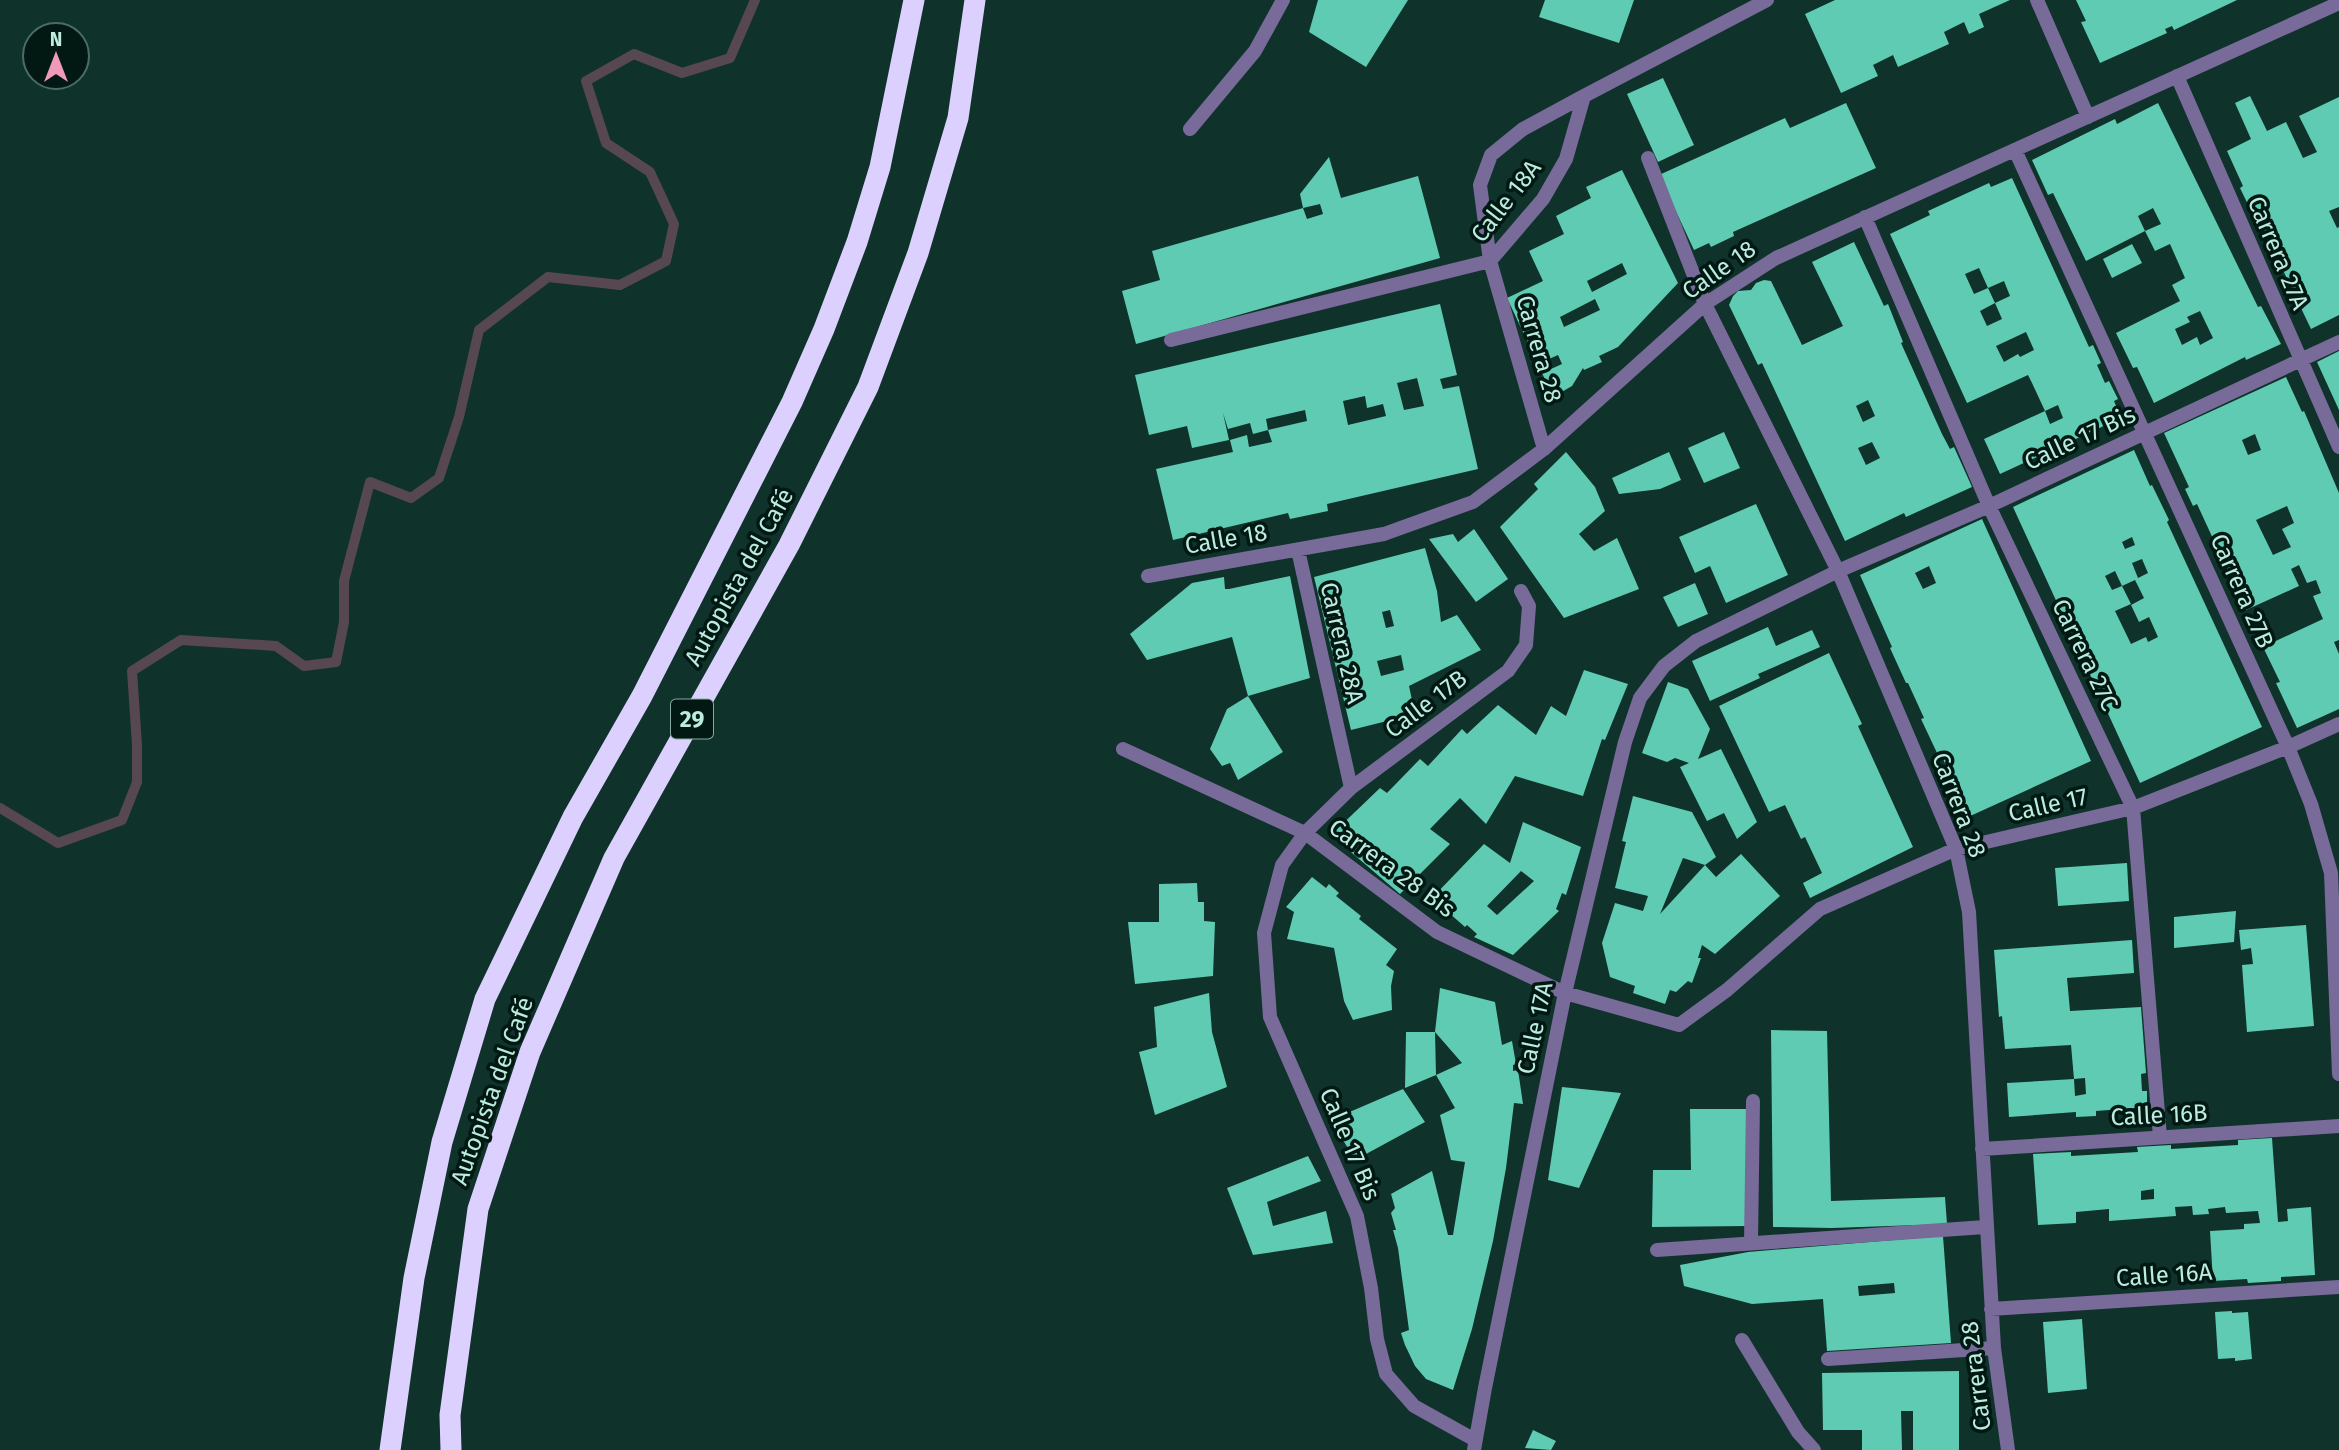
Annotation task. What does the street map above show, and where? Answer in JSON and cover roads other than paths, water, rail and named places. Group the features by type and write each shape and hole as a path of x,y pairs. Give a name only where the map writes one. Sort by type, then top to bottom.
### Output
{"highway":[{"name":"Autopista del Café","path":"390,1450 414,1278 442,1142 485,999 573,817 642,696 792,402 824,329 857,242 880,167 914,0"},
{"name":"Autopista del Café","path":"451,1450 450,1416 478,1209 530,1052 614,858 789,545 869,387 918,253 958,118 975,0"}],"street":[{"path":"1190,129 1255,51 1283,0"},
{"path":"1584,96 1767,0"},
{"path":"2037,0 2088,117"},
{"name":"Calle 18","path":"1148,576 1384,534 1473,502 1544,449 1704,304 1776,258 2339,3"},
{"name":"Carrera 27A","path":"2177,76 2339,447"},
{"name":"Calle 18A","path":"1171,340 1490,261 1543,199 1566,159 1584,96"},
{"name":"Carrera 28","path":"1544,449 1490,261 1480,185 1491,155 1523,129 1584,96"},
{"name":"Carrera 27B","path":"2015,150 2288,747 2311,804 2335,874 2339,1074"},
{"path":"1648,158 1704,304"},
{"name":"Carrera 27C","path":"1865,218 1989,506 2133,808 2160,1137"},
{"name":"Carrera 28","path":"1704,304 1838,571 1956,849 1969,912 1991,1309 2008,1450"},
{"name":"Calle 17 Bis","path":"1838,571 1989,506 2339,342"},
{"name":"Carrera 28A","path":"1298,550 1351,788"},
{"name":"Calle 17A","path":"1475,1445 1565,993 1625,742 1640,698 1664,666 1696,641 1838,571"},
{"name":"Calle 17B","path":"1305,833 1351,788 1508,671 1526,645 1530,606 1521,591"},
{"name":"Calle 17","path":"1679,1026 1727,990 1820,909 1956,849 2133,808 2339,724"},
{"name":"Carrera 28 Bis","path":"1123,749 1305,833 1437,932 1565,993 1679,1026"},
{"name":"Calle 17 Bis","path":"1305,833 1282,865 1264,933 1270,1017 1357,1216 1371,1288 1377,1339 1386,1374 1414,1406 1475,1445"},
{"path":"1751,1242 1753,1101"},
{"name":"Calle 16B","path":"1982,1149 2339,1126"},
{"path":"1657,1250 1986,1227"},
{"name":"Calle 16A","path":"1991,1309 2339,1287"},
{"path":"1742,1340 1798,1432 1814,1450"},
{"path":"1828,1359 1994,1348"}],"waterway":[{"path":"0,808 58,843 122,820 137,782 132,671 181,640 276,646 304,666 336,662 344,622 344,581 370,482 411,498 439,478 459,417 479,330 548,277 620,285 666,261 674,224 650,172 606,143 586,81 634,54 682,73 730,58 755,0"}]}
